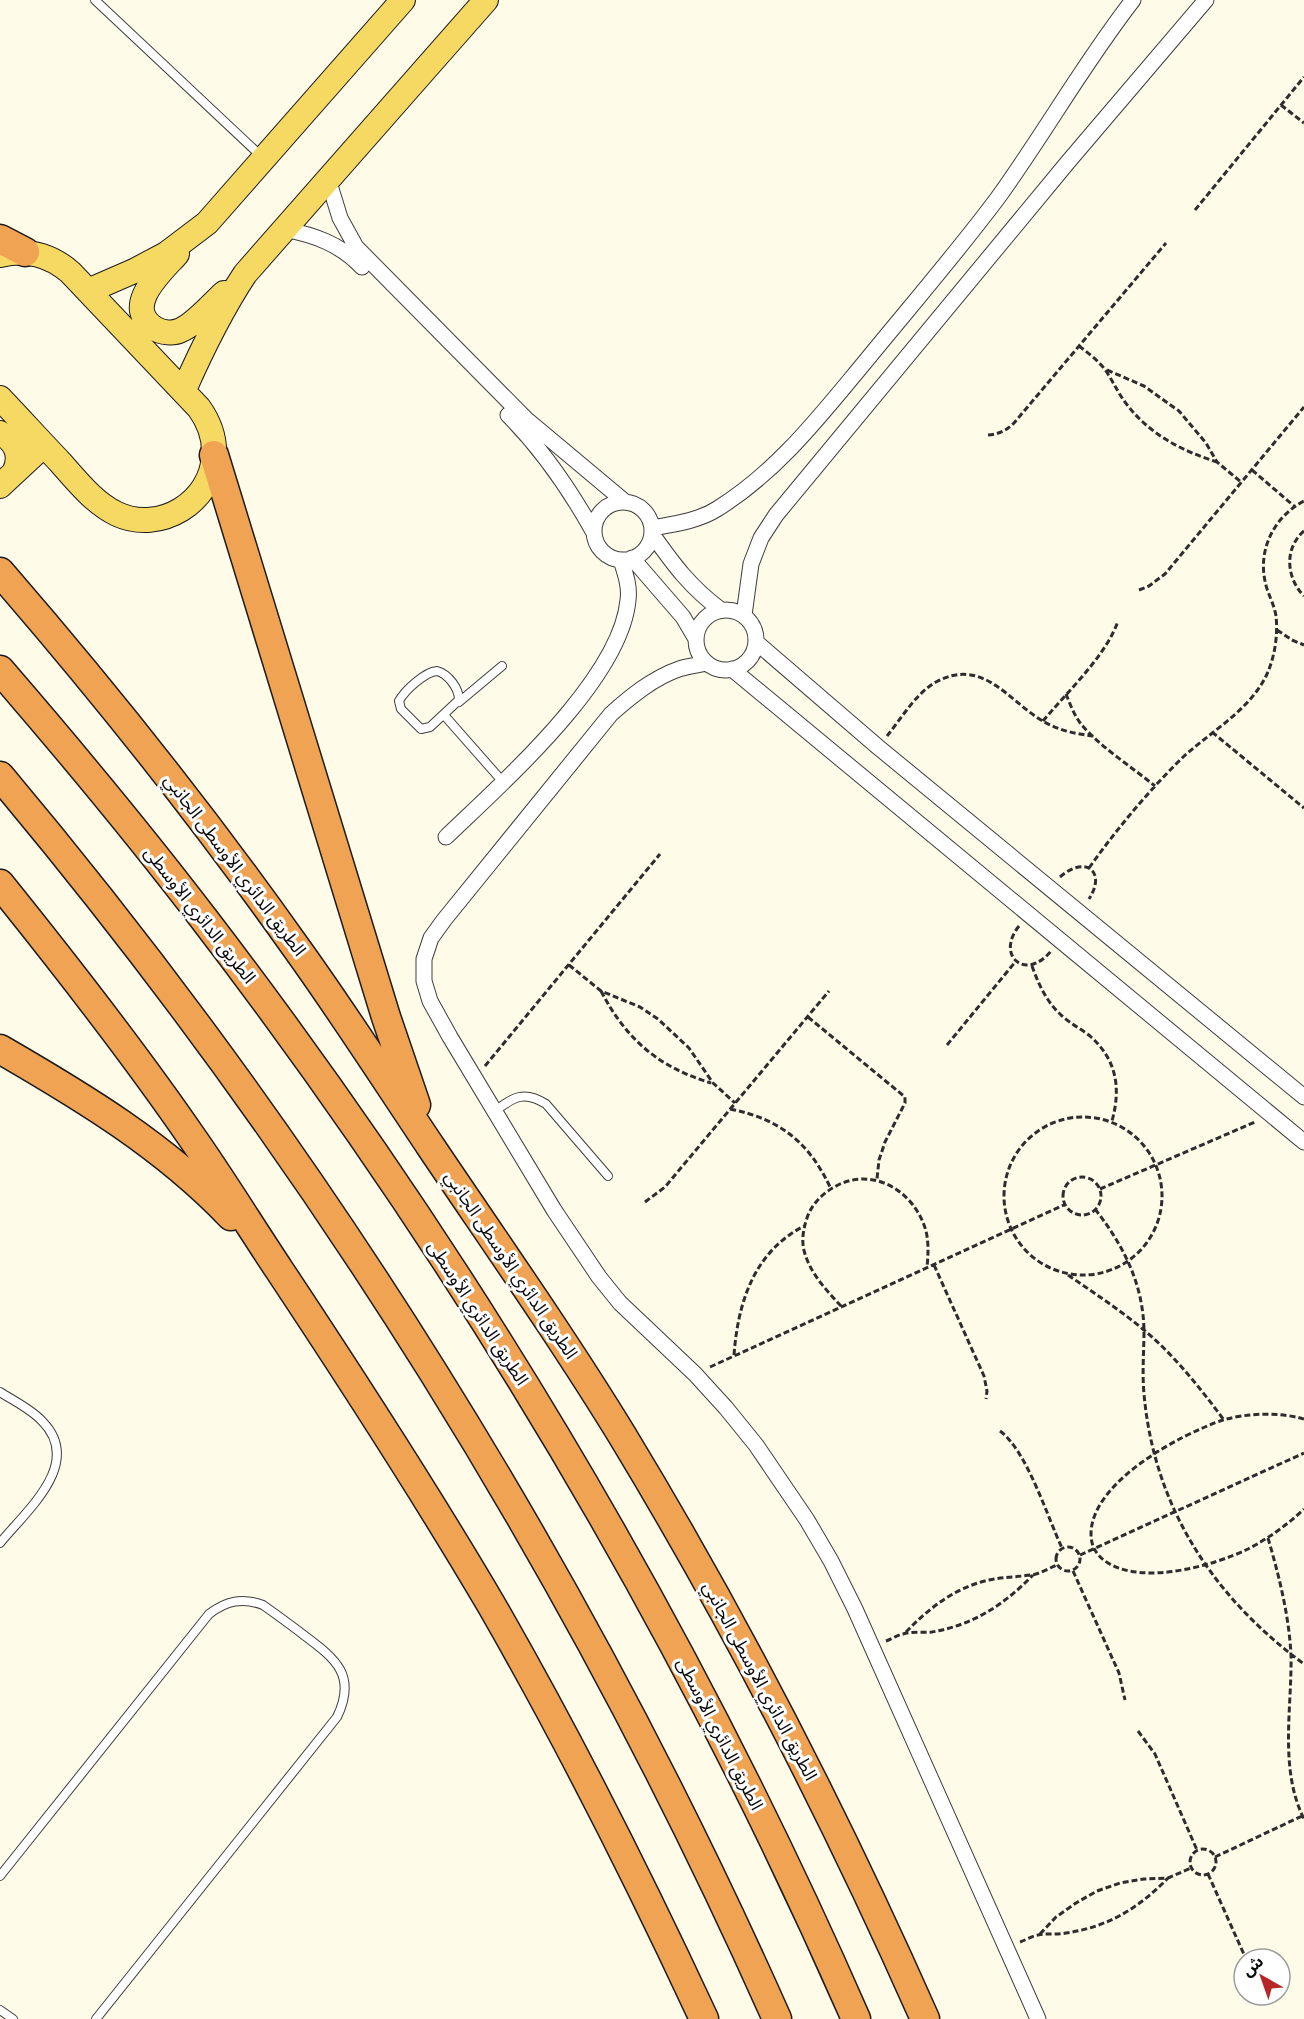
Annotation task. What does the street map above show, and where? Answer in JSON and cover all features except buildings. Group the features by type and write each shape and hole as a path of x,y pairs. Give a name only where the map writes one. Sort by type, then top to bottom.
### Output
{"highway":[{"path":"0,239 13,254"},
{"path":"214,455 395,1045 434,1151"},
{"name":"الطريق الدائري الأوسطى الجانبي","path":"0,572 98,687 200,815 296,947 523,1280 575,1361 625,1441 746,1651 824,1800 925,2019"},
{"name":"الطريق الدائري الأوسطى","path":"0,670 117,809 245,973 346,1113 484,1321 571,1463 688,1671 770,1831 856,2019"},
{"path":"0,776 99,897 203,1033 290,1154 425,1360 511,1502 620,1697 705,1865 777,2019"},
{"path":"0,884 142,1068 234,1198 404,1460 493,1610 610,1824 704,2019"},
{"path":"0,1049 98,1107 163,1154 222,1207 276,1265"}],"main road":[{"path":"245,274 186,327 178,331 170,332 154,327 143,314 143,297 147,289 403,0"},
{"path":"184,390 223,307 245,274 486,0"},
{"path":"88,291 166,254 192,236"},
{"path":"6,425 44,445 99,502 121,516 146,520 171,515 193,501 208,480 214,455 214,443 206,418 184,390 61,264 50,258 13,254"},
{"path":"0,398 8,437 16,447 18,460 7,479"},
{"path":"7,479 44,445"}],"street":[{"path":"652,531 716,510 764,474 810,430 996,199 1097,49 1133,0"},
{"path":"744,615 751,564 761,538 776,515 1068,162 1206,0"},
{"path":"283,230 307,233 350,254 519,426 562,482 593,531 601,550 610,557 626,559 642,553 649,544 652,531 650,519 644,510 624,501 526,419 356,247 340,218 328,179"},
{"path":"593,531 596,519 603,510 612,504 624,501"},
{"path":"652,531 685,579 700,595 721,610"},
{"path":"626,559 683,617 696,639 699,653 707,663 723,670 741,666 749,660 756,642 755,632 744,615 737,611 721,610 703,620 696,639"},
{"path":"446,837 556,726 604,665 624,622 628,599 626,559"},
{"path":"756,642 878,747 1304,1097"},
{"path":"707,663 678,669 654,681 631,696 611,714 431,938 424,959 424,981 430,1001 475,1078 554,1210 599,1277 620,1303 695,1374 726,1408 756,1445 807,1520 831,1561 855,1610 1038,2019"},
{"path":"732,669 1304,1142"}],"lane":[{"path":"95,0 264,159"},
{"path":"458,703 460,696 458,690 445,674 437,671 429,672 403,694 399,701 401,709 421,729 427,729 444,715 502,666"},
{"path":"444,715 502,782"},
{"path":"495,1111 513,1098 525,1096 536,1098 546,1104 608,1176"},
{"path":"0,1392 41,1419 53,1436 57,1456 55,1471 49,1483 0,1543"},
{"path":"0,1876 209,1614 218,1607 240,1600 263,1605 338,1663 344,1676 346,1690 337,1717 96,2019"},
{"path":"0,2010 13,2019"}],"path":[{"path":"1195,210 1304,77"},
{"path":"1281,105 1304,123"},
{"path":"988,435 1006,430 1014,423 1166,243"},
{"path":"1079,346 1105,369 1128,406 1158,435 1196,456 1217,462"},
{"path":"1105,369 1125,376 1162,397 1193,426 1217,462 1241,483"},
{"path":"1139,590 1157,581 1164,574 1304,407"},
{"path":"1252,470 1294,506"},
{"path":"1089,868 1131,812 1212,732 1238,711 1267,675 1274,652 1277,629 1273,602 1265,582 1263,560 1268,539 1279,520 1294,506 1304,501"},
{"path":"1304,531 1292,548 1289,562 1291,576 1304,596"},
{"path":"1043,721 1102,650 1118,621"},
{"path":"1277,629 1292,640 1304,645"},
{"path":"878,747 920,695 935,682 953,675 973,674 992,681 1043,721 1076,734 1094,736"},
{"path":"1066,694 1072,710 1082,724 1155,786"},
{"path":"1212,732 1304,808"},
{"path":"475,1078 660,854"},
{"path":"1049,887 1072,867 1089,868 1097,880 1096,888 1080,914"},
{"path":"1028,915 1011,939 1010,946 1016,961 1032,966 1040,963 1059,940"},
{"path":"947,1045 1016,961"},
{"path":"568,965 601,991 630,1002 658,1019 689,1048 712,1083 735,1102"},
{"path":"1032,966 1042,991 1058,1013 1102,1048 1112,1065 1117,1084 1117,1103 1112,1122"},
{"path":"601,991 617,1018 638,1043 672,1068 712,1083"},
{"path":"645,1202 665,1187 829,991"},
{"path":"807,1017 905,1097 903,1107 885,1142 877,1179"},
{"path":"730,1109 751,1113 791,1134 822,1168 831,1189"},
{"path":"1100,1189 1271,1115"},
{"path":"1071,1117 1092,1117 1112,1122 1131,1132 1146,1146 1157,1164 1163,1188 1161,1213 1152,1236 1136,1256 1116,1269 1092,1276 1067,1274 1044,1266 1024,1250 1010,1230 1004,1210 1004,1189 1008,1168 1018,1150 1033,1134 1051,1123 1071,1117"},
{"path":"841,1307 808,1263 803,1239 809,1211 819,1198 844,1182 860,1178 877,1179 892,1186 907,1198 918,1213 925,1231 927,1268"},
{"path":"1076,1178 1090,1178 1100,1189 1100,1203 1089,1213 1075,1213 1066,1204 1065,1188 1076,1178"},
{"path":"695,1374 1066,1204"},
{"path":"1095,1209 1119,1242 1129,1260 1137,1283 1144,1330 1143,1393 1154,1455 1174,1512 1204,1564 1242,1611 1264,1633 1304,1664"},
{"path":"734,1356 741,1309 753,1279 769,1253 779,1242 804,1226"},
{"path":"934,1265 984,1376 986,1399"},
{"path":"1067,1274 1144,1330 1198,1386 1224,1420"},
{"path":"1304,1419 1290,1415 1274,1415 1224,1420 1154,1455 1115,1485 1101,1504 1093,1518 1091,1534 1093,1549 1110,1564 1130,1572 1165,1572 1226,1558 1268,1538 1304,1509"},
{"path":"1000,1431 1020,1452 1062,1548"},
{"path":"1080,1555 1304,1453"},
{"path":"1215,1857 1303,1817 1294,1794 1290,1770 1291,1654 1279,1576 1268,1538"},
{"path":"1072,1547 1080,1555 1078,1567 1073,1571 1067,1572 1057,1565 1056,1556 1062,1548 1072,1547"},
{"path":"1033,1575 997,1608 976,1619 937,1631 905,1633 928,1611 962,1589 993,1579 1033,1575 1057,1565"},
{"path":"1073,1571 1119,1672 1125,1700"},
{"path":"1138,1731 1155,1754 1197,1850"},
{"path":"1197,1850 1207,1850 1215,1857 1216,1864 1208,1874 1196,1873 1191,1868 1190,1858 1197,1850"},
{"path":"1039,1934 1064,1934 1088,1930 1110,1922 1132,1910 1168,1878 1191,1868"},
{"path":"1208,1874 1241,1947"},
{"path":"1006,1947 1039,1934 1063,1912 1097,1892 1120,1883 1168,1878"}]}
